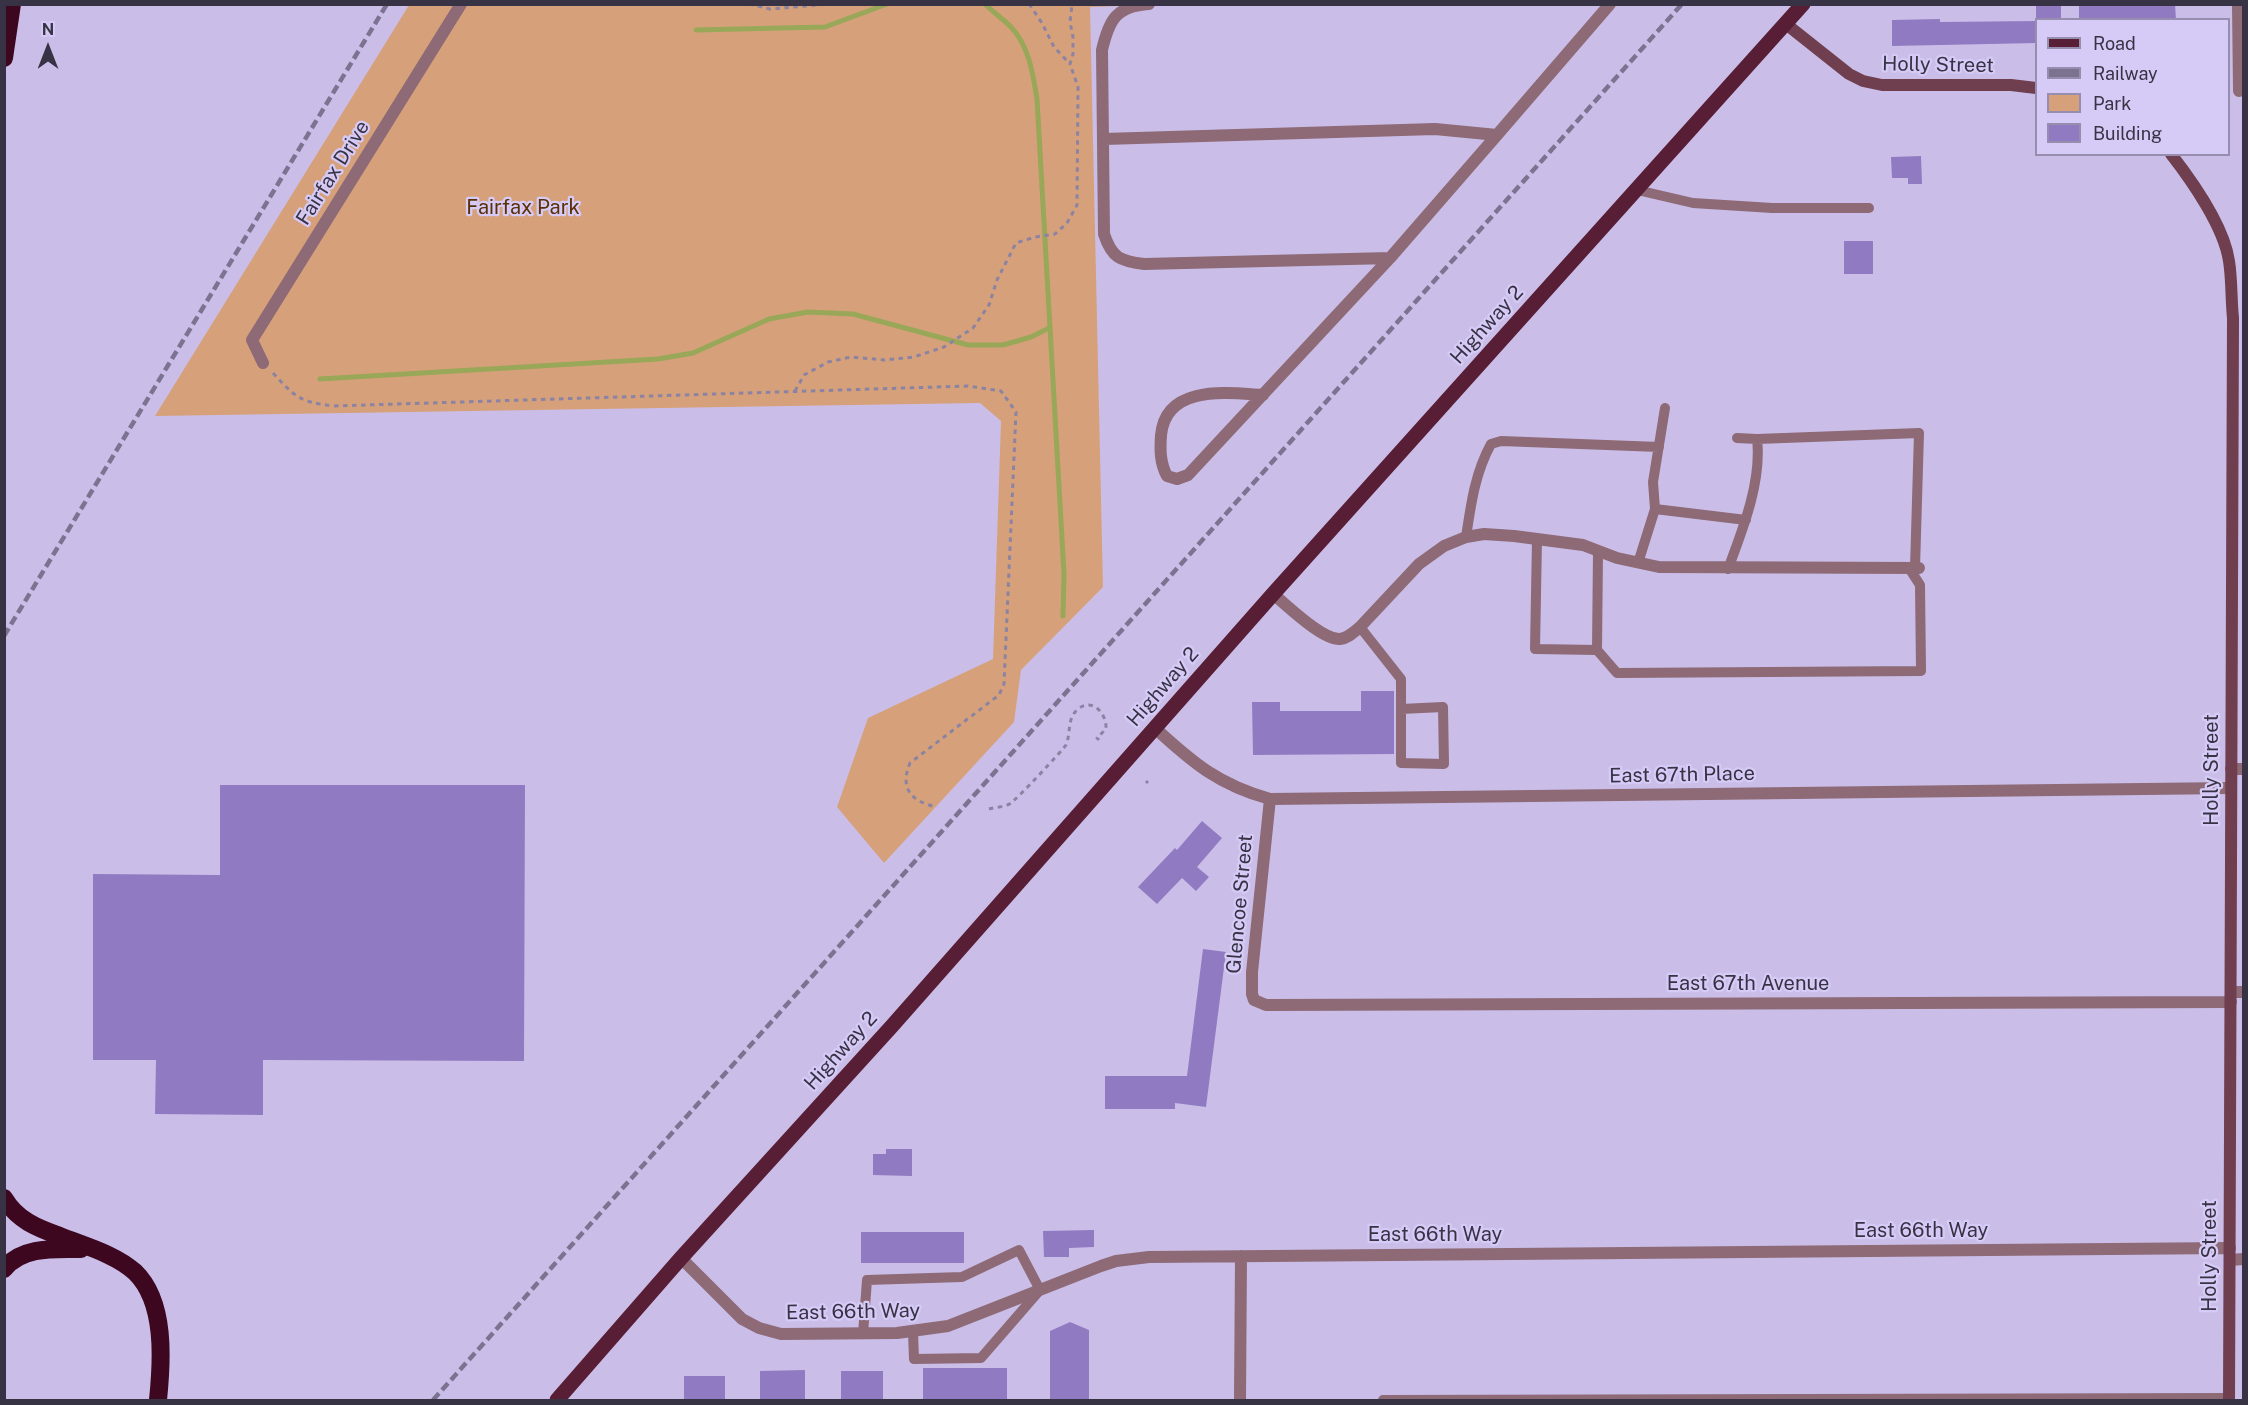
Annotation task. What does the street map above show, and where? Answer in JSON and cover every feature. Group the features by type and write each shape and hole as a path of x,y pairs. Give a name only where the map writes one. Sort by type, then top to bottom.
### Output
{"highway":[{"path":"4,58 12,4"},
{"path":"4,1197 21,1218 36,1227 117,1260 134,1272 152,1296 159,1327 158,1401"},
{"path":"4,1269 25,1253 46,1249 93,1249"}],"main road":[{"name":"Highway 2","path":"556,1401 681,1258 892,1026 1273,594 1803,4"}],"street":[{"name":"Fairfax Drive","path":"263,363 252,340 461,4"},
{"path":"1149,4 1124,9 1113,17 1102,50 1104,234 1113,253 1122,261 1144,264 1390,258"},
{"path":"1263,395 1206,393 1179,404 1169,414 1162,429 1162,466 1167,476 1177,479 1188,475 1263,395 1390,258 1610,4"},
{"path":"2238,4 2241,91"},
{"name":"Holly Street","path":"1786,24 1849,74 1863,81 1882,85 2011,85 2035,88"},
{"path":"1104,139 1435,129 1497,135"},
{"name":"Holly Street","path":"2173,156 2197,187 2220,235 2229,260 2238,318 2237,769 2231,788 2235,996 2229,1399"},
{"path":"1273,594 1326,637 1340,639 1360,627 1419,564 1444,546 1466,537 1484,534 1583,545 1617,558 1659,567 1914,568"},
{"name":"East 67th Place","path":"1155,728 1217,779 1233,787 1270,799 2231,788"},
{"name":"Glencoe Street","path":"1266,1005 1254,1000 1252,972 1270,799"},
{"name":"East 67th Avenue","path":"1266,1005 2235,996"},
{"name":"East 66th Way","path":"681,1258 742,1319 759,1328 781,1334 913,1332 957,1323 1116,1261 1149,1257 2230,1254 2244,1259"},
{"path":"1240,1401 1241,1256"}],"lane":[{"path":"1637,190 1693,203 1772,208 1869,208"},
{"path":"1638,563 1655,509 1653,483 1665,408"},
{"path":"1598,551 1597,650 1617,673 1921,671 1920,585 1914,568 1919,433 1737,438"},
{"path":"1728,569 1746,520 1759,455 1757,439"},
{"path":"1466,537 1473,488 1481,462 1491,444 1501,441 1659,447"},
{"path":"1655,509 1746,520"},
{"path":"1537,539 1535,649 1597,650"},
{"path":"1360,627 1401,679 1401,709 1401,763 1444,764 1443,707 1401,709"},
{"path":"863,1334 867,1280 962,1277 1019,1250 1040,1290 981,1358 914,1359 913,1332"},
{"path":"1383,1401 2229,1399"}],"path":[{"path":"749,4 770,9 829,4"},
{"path":"795,391 804,375 828,362 851,357 885,360 914,357 944,347 973,328 989,305 997,280 1017,243 1054,234 1067,223 1077,205 1078,87 1070,64 1054,47 1029,4"},
{"path":"1070,64 1073,54 1070,22 1072,4"},
{"path":"263,363 293,395 310,403 334,406 968,386 1001,391 1017,412 1004,684 999,695 910,763 905,779 908,789 921,804 937,807"},
{"path":"988,809 1010,805 1066,745 1071,720 1074,712 1080,707 1088,704 1095,706 1102,713 1107,722 1106,729 1097,738 1099,740"}],"green space":[{"name":"Fairfax Park","path":"409,5 1149,5 1090,7 1103,587 1021,670 1014,722 884,863 837,807 868,718 993,659 1001,421 980,403 155,416"}],"building":[{"path":"2036,4 2061,4 2061,18 2036,18"},
{"path":"2175,4 2176,18 2079,18 2079,6"},
{"path":"1892,20 2035,21 2035,43 1892,46"},
{"path":"1921,156 1922,184 1908,184 1908,178 1892,178 1891,157"},
{"path":"1844,241 1873,241 1873,274 1844,274"},
{"path":"1361,691 1394,691 1394,754 1253,755 1252,702 1280,702 1280,711 1361,711"},
{"path":"220,785 525,785 524,1061 263,1060 263,1115 155,1114 156,1060 93,1060 93,874 220,875"},
{"path":"1202,821 1222,838 1197,867 1209,877 1196,891 1182,878 1157,904 1138,887 1175,848 1177,850"},
{"path":"1203,949 1226,952 1206,1107 1175,1103 1175,1109 1105,1109 1105,1076 1187,1076"},
{"path":"886,1149 912,1149 912,1176 873,1175 873,1154 886,1154"},
{"path":"1094,1230 1094,1247 1069,1248 1069,1257 1044,1257 1043,1231"},
{"path":"861,1232 964,1232 964,1263 861,1263"},
{"path":"1070,1322 1089,1330 1089,1401 1050,1401 1050,1331"},
{"path":"923,1368 1007,1368 1007,1401 923,1401"},
{"path":"805,1370 805,1401 760,1401 760,1371"},
{"path":"841,1371 883,1371 883,1401 841,1401"},
{"path":"684,1376 725,1376 725,1401 684,1401"}],"waterway":[{"path":"696,30 825,27 887,4"},
{"path":"985,4 1011,27 1022,43 1029,61 1037,99 1064,574 1063,616"},
{"path":"320,379 658,359 693,353 769,319 808,312 853,314 968,345 1003,345 1031,337 1049,328"}],"railway":[{"path":"4,636 387,4"},
{"path":"433,1400 1682,4"}]}
